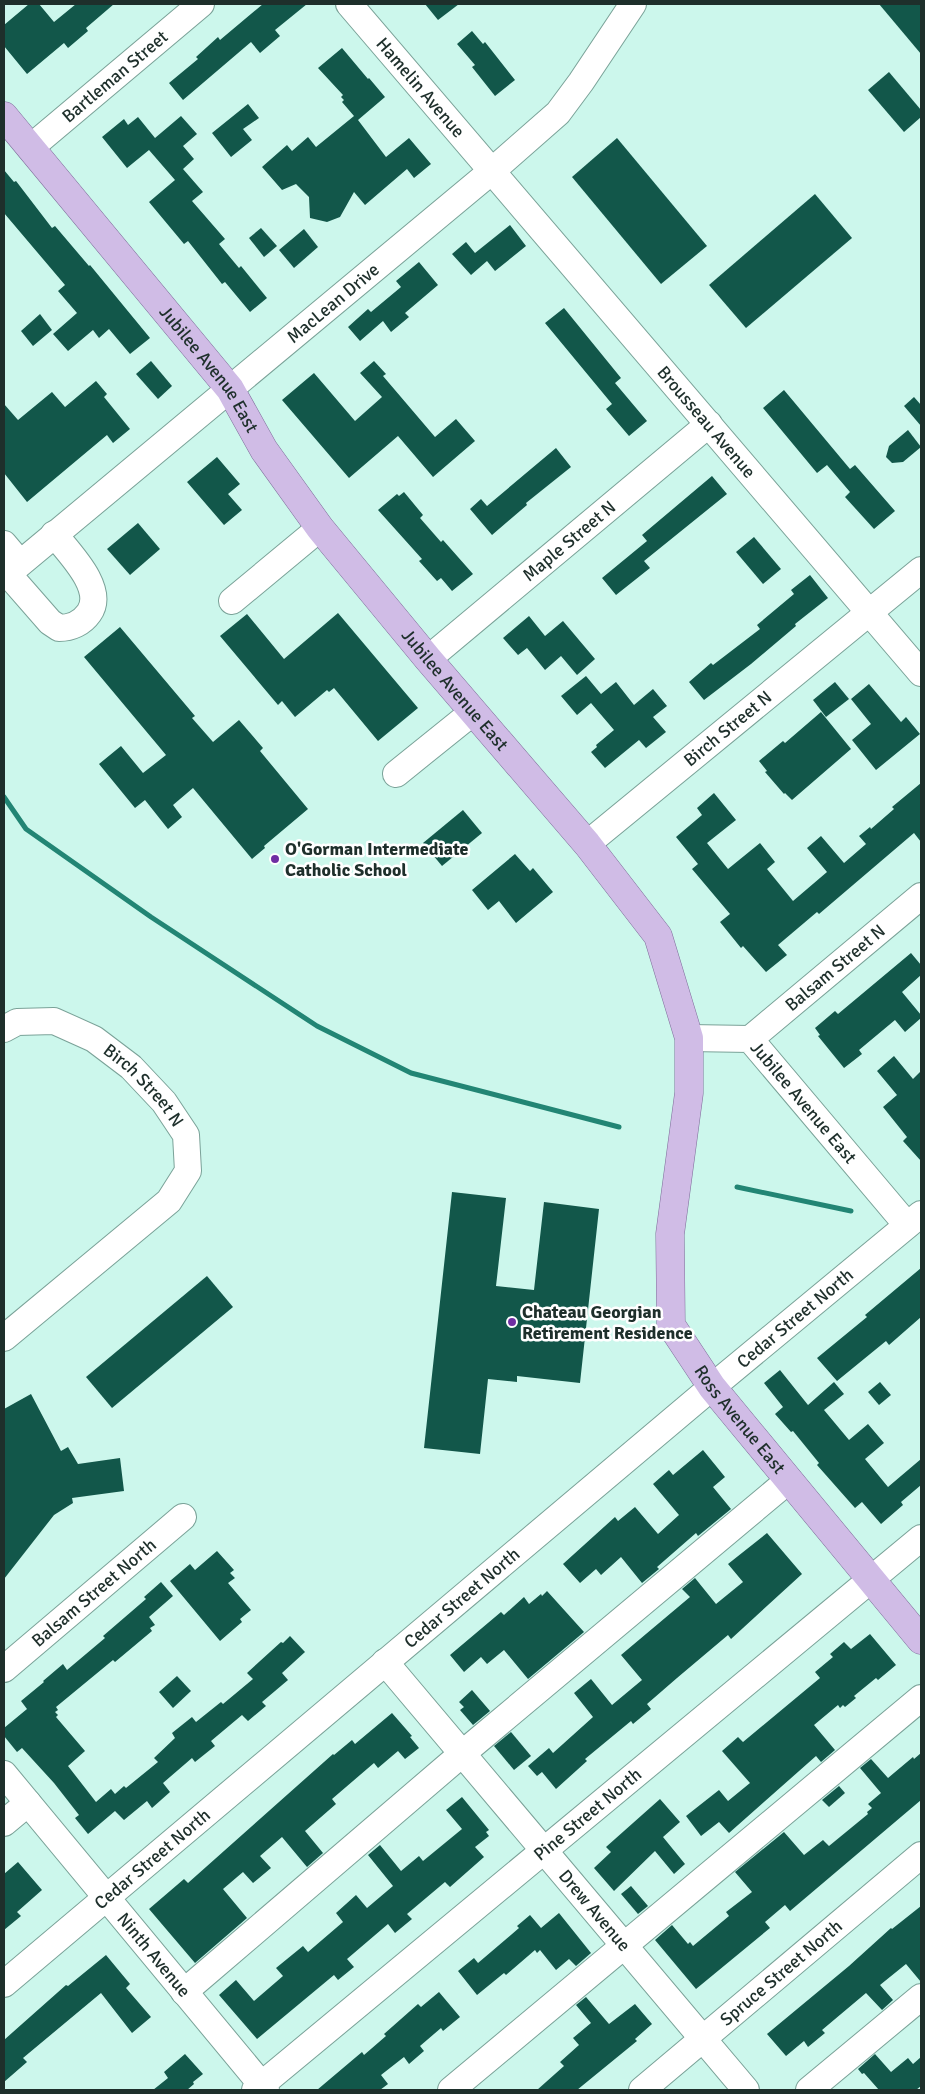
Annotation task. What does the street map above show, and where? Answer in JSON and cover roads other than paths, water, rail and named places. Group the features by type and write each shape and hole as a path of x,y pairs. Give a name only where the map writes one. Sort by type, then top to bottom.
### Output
{"main road":[{"name":"Jubilee Avenue East","path":"4,116 230,390 264,450 320,528 428,659 587,844 658,936 689,1038"},
{"name":"Ross Avenue East","path":"689,1038 689,1093 670,1234 671,1325 712,1387 921,1640"}],"street":[{"name":"Bartleman Street","path":"30,148 201,4"},
{"name":"Hamelin Avenue","path":"349,4 493,170"},
{"name":"MacLean Drive","path":"9,564 54,534 230,390 493,170 558,113 633,4"},
{"name":"Brousseau Avenue","path":"493,170 921,673"},
{"name":"Maple Street N","path":"428,659 709,424"},
{"path":"232,602 320,528"},
{"path":"9,564 50,622 60,628 76,625 87,617 94,607 93,589 86,576 54,534"},
{"name":"Birch Street N","path":"587,844 921,570"},
{"path":"396,774 473,712"},
{"name":"Balsam Street N","path":"750,1039 921,896"},
{"name":"Birch Street N","path":"4,1029 17,1022 54,1021 94,1039 131,1067 164,1102 186,1135 188,1171 169,1201 7,1335"},
{"name":"Jubilee Avenue East","path":"689,1038 750,1039 914,1220"},
{"name":"Cedar Street North","path":"4,1984 384,1662 914,1220"},
{"path":"184,1992 462,1753 790,1480"},
{"name":"Balsam Street North","path":"4,1668 183,1517"},
{"name":"Pine Street North","path":"261,2088 544,1849 921,1538"},
{"name":"Drew Avenue","path":"384,1662 746,2090"},
{"path":"451,2090 921,1698"},
{"name":"Ninth Avenue","path":"4,1774 261,2088"},
{"path":"4,1823 28,1803"},
{"name":"Spruce Street North","path":"642,2090 921,1855"},
{"path":"809,2090 921,1997"}],"waterway":[{"path":"4,797 26,829 151,917 317,1026 411,1073 619,1127"},
{"path":"737,1187 851,1211"}],"place":[{"name":"O'Gorman Intermediate Catholic School","path":"275,859"},
{"name":"Chateau Georgian Retirement Residence","path":"512,1322"}]}
